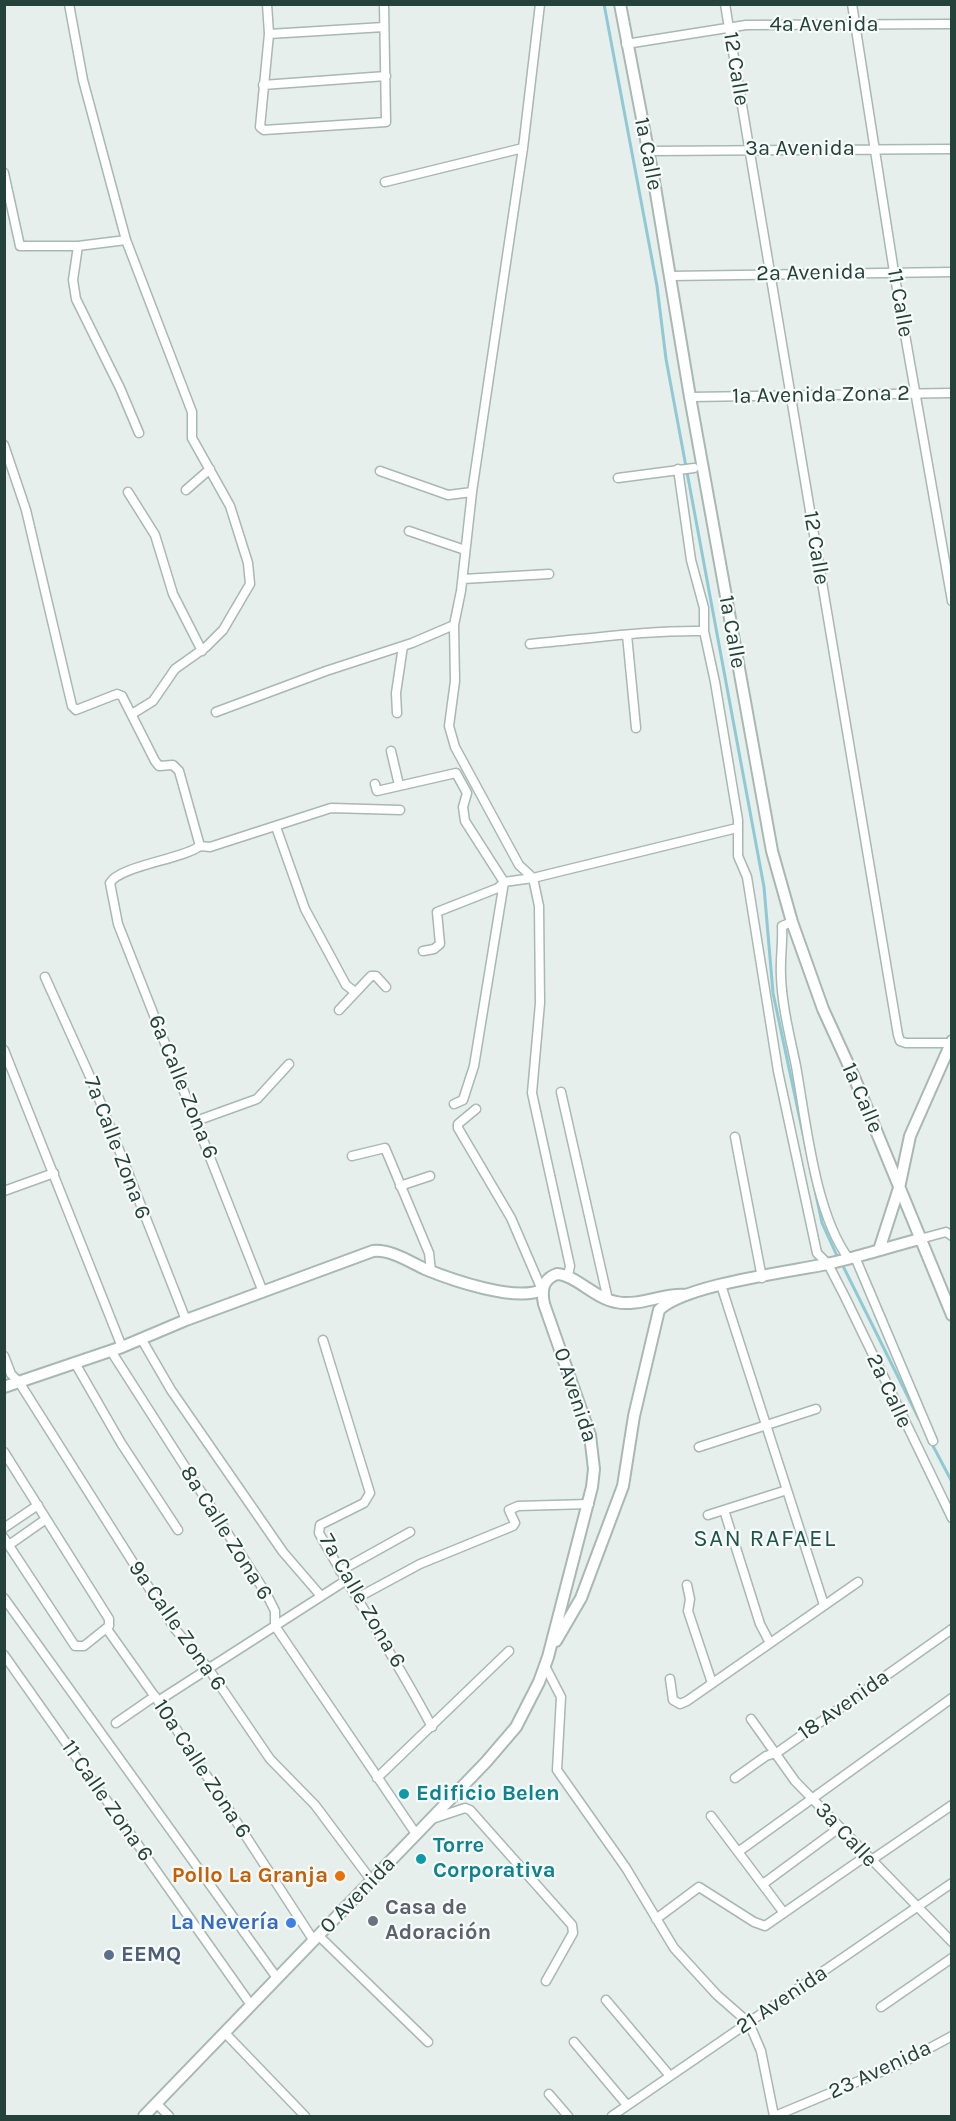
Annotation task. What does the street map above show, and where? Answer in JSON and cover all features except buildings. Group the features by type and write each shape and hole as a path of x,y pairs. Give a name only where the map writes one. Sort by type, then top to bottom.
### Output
{"street":[{"path":"69,4 83,80 126,240 192,412 192,438 235,520 251,578 249,589 232,618 202,651 175,669 153,701 132,714"},
{"path":"267,4 269,34 263,84 260,127 262,130 384,123 388,120 384,4"},
{"path":"4,1387 142,1340 186,1320 366,1253 380,1250 431,1271 507,1292 531,1294 542,1290 551,1276 568,1276 568,1258 532,1093 540,1002 539,906 533,878 522,869 515,858 452,740 449,726 455,681 454,625 463,579 472,492 523,148 540,4"},
{"name":"1a Calle","path":"620,4 648,151 764,815 792,922 823,1009 951,1315"},
{"name":"12 Calle","path":"725,4 897,1035 900,1041 906,1043 951,1042"},
{"name":"11 Calle","path":"852,4 894,272 951,601"},
{"name":"4a Avenida","path":"626,44 729,27 951,24"},
{"path":"269,34 384,27"},
{"path":"263,84 386,76"},
{"path":"385,182 523,148"},
{"name":"3a Avenida","path":"648,151 951,149"},
{"path":"4,173 20,246 78,246 126,240"},
{"path":"78,246 73,280 76,299 120,388 139,433"},
{"name":"2a Avenida","path":"670,276 951,272"},
{"name":"1a Avenida Zona 2","path":"690,397 896,392 916,395 951,393"},
{"path":"4,445 26,510 72,706 76,710 119,694 124,698 159,766 171,764 179,771 201,846 210,847 335,808 400,810"},
{"path":"618,478 694,468"},
{"path":"186,490 210,469"},
{"name":"2a Calle","path":"680,469 691,560 704,608 704,631 715,682 737,828 738,856 747,877 778,1071 817,1253 829,1263 951,1518"},
{"path":"380,471 448,495 472,492"},
{"path":"128,492 155,535 172,594 202,651"},
{"path":"409,531 465,550"},
{"path":"463,579 549,573"},
{"path":"216,712 326,671 403,646 454,625"},
{"path":"530,644 665,630 704,631"},
{"path":"627,635 636,728"},
{"path":"397,713 396,693 403,646"},
{"path":"391,751 399,785"},
{"path":"375,784 377,791 453,772 458,774 467,793 463,807 465,820 504,882 474,1066 463,1100 454,1104"},
{"path":"276,827 305,909 346,985 355,992"},
{"path":"423,951 434,949 440,944 438,911 494,890 504,882 533,878 737,828"},
{"name":"6a Calle Zona 6","path":"201,846 129,871 111,881 118,924 263,1292"},
{"path":"792,922 782,926 781,977 784,1006 807,1132 824,1203 834,1236 850,1258 933,1441"},
{"path":"339,1010 374,975 386,987"},
{"name":"7a Calle Zona 6","path":"45,978 92,1081 186,1320"},
{"path":"879,1250 899,1188 909,1136 951,1042"},
{"path":"4,1050 122,1347"},
{"path":"196,1121 256,1099 289,1064"},
{"path":"561,1092 608,1300"},
{"path":"476,1109 458,1124 458,1128 511,1218 542,1290"},
{"path":"735,1137 762,1278"},
{"path":"352,1156 385,1148 429,1253 431,1271"},
{"path":"4,1191 54,1173"},
{"path":"400,1186 430,1176"},
{"path":"920,1239 950,1233"},
{"name":"0 Avenida","path":"568,1276 585,1289 608,1300 625,1303 686,1294 762,1278 920,1239"},
{"path":"721,1285 824,1605"},
{"name":"0 Avenida","path":"144,2116 432,1819 516,1727 533,1697 547,1661 589,1504 594,1469 590,1435 544,1304 542,1290"},
{"name":"0 Avenida","path":"547,1661 581,1598 620,1497 626,1476 634,1416 656,1315 662,1307 686,1294"},
{"path":"142,1340 183,1407 283,1552 321,1596"},
{"name":"7a Calle Zona 6","path":"323,1340 369,1490 369,1498 318,1528 345,1581 401,1668 432,1727"},
{"name":"8a Calle Zona 6","path":"111,1351 267,1595 274,1611 274,1626 416,1834"},
{"name":"9a Calle Zona 6","path":"4,1356 10,1374 19,1382 167,1618 208,1668 270,1759 315,1805 371,1880"},
{"path":"75,1363 116,1434 178,1530"},
{"path":"699,1447 816,1409"},
{"name":"10a Calle Zona 6","path":"4,1452 156,1699 317,1938 428,2042"},
{"path":"708,1515 788,1490"},
{"path":"357,1598 420,1564 513,1526 515,1523 509,1510 518,1506 589,1504"},
{"path":"4,1528 38,1505"},
{"path":"724,1510 760,1624 770,1643"},
{"path":"46,1519 7,1541 75,1646 84,1646 109,1626"},
{"path":"340,1571 411,1532"},
{"path":"116,1723 345,1581"},
{"path":"670,1679 672,1698 680,1704 858,1582"},
{"path":"687,1585 690,1599 688,1611 712,1683"},
{"path":"4,1598 277,1978"},
{"name":"18 Avenida","path":"735,1778 776,1753 951,1629"},
{"path":"377,1778 509,1651"},
{"name":"11 Calle Zona 6","path":"4,1655 251,2005"},
{"path":"547,1661 561,1697 557,1770 626,1868 674,1948 695,1972 749,2023 760,2051 774,2116"},
{"path":"738,1852 951,1698"},
{"name":"3a Calle","path":"751,1719 795,1781 951,1942"},
{"path":"656,1919 699,1887 763,1926 951,1805"},
{"path":"432,1819 465,1808 470,1810 572,1925 573,1934 546,1981"},
{"path":"711,1816 784,1913"},
{"path":"763,1884 839,1828"},
{"name":"21 Avenida","path":"612,2116 951,1883"},
{"path":"881,2007 951,1958"},
{"path":"606,2000 670,2076"},
{"path":"225,2033 305,2116"},
{"name":"23 Avenida","path":"774,2116 902,2063 951,2036"},
{"path":"574,2042 627,2105"},
{"path":"549,2094 567,2116"},
{"path":"157,2104 169,2116"}],"waterway":[{"path":"604,4 657,286 666,359 764,887 773,993 822,1223 838,1258"},
{"path":"842,1264 919,1419"},
{"path":"932,1444 952,1482"}],"place":[{"name":"Edificio Belen","path":"404,1794"},
{"name":"Torre Corporativa","path":"421,1859"},
{"name":"Pollo La Granja","path":"340,1876"},
{"name":"Casa de Adoración","path":"373,1921"},
{"name":"La Nevería","path":"291,1923"},
{"name":"EEMQ","path":"109,1955"}],"district":[{"name":"SAN RAFAEL","path":"765,1539"}]}
